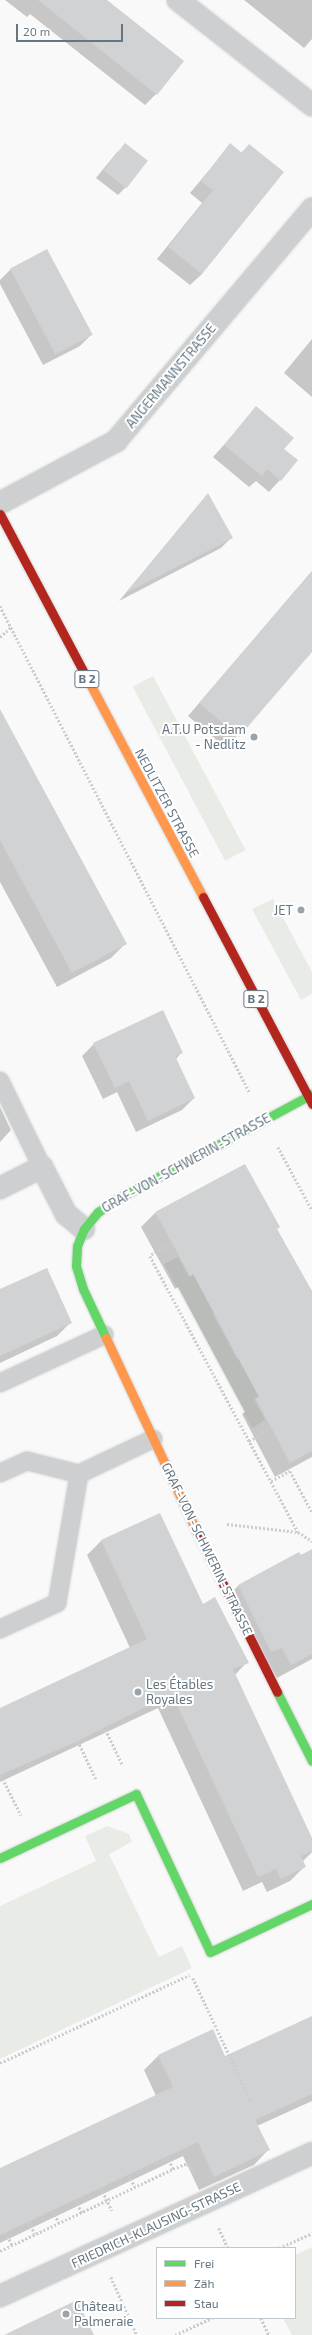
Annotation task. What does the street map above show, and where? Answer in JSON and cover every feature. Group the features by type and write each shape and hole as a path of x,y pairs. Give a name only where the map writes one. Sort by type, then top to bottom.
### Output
{"street":[{"path":"178,0 312,105"},
{"name":"ANGERMANNSTRASSE","path":"0,503 116,442 312,209"},
{"name":"NEDLITZER STRASSE","path":"0,514 311,1098"},
{"name":"GRAF-VON-SCHWERIN-STRASSE","path":"311,1098 263,1119 117,1199 98,1212 84,1229 77,1246 76,1266 83,1289 199,1536 312,1761"},
{"path":"0,1188 42,1167 66,1214 84,1229"},
{"path":"0,1858 136,1794 210,1952 312,1904"},
{"name":"FRIEDRICH-KLAUSING-STRASSE","path":"0,2296 312,2152"}],"lane":[{"path":"0,1081 42,1167"},
{"path":"0,1383 104,1335"},
{"path":"0,1473 27,1461 79,1474 154,1439"},
{"path":"0,1629 57,1603 79,1474"}],"path":[{"path":"0,606 263,1119 312,1210"},
{"path":"0,637 11,627"},
{"path":"167,1246 150,1256 298,1532"},
{"path":"249,1441 267,1431"},
{"path":"271,1481 290,1471 312,1512"},
{"path":"199,1536 224,1524 298,1532 312,1541"},
{"path":"104,1726 136,1794"},
{"path":"78,1741 109,1807"},
{"path":"2,1775 34,1842"},
{"path":"0,2063 192,1974 251,2101 247,2103"},
{"path":"0,2251 173,2169 167,2156"},
{"path":"129,2175 135,2188"},
{"path":"76,2200 82,2212"},
{"path":"53,2210 59,2223"},
{"path":"29,2222 35,2234"},
{"path":"6,2232 12,2245"},
{"path":"281,2247 312,2233"},
{"path":"99,2251 137,2335"},
{"path":"175,2335 210,2319"},
{"path":"261,2319 269,2335"}],"shaded area":[{"path":"153,676 245,850 225,861 133,687"},
{"path":"273,899 312,972 312,994 301,1000 252,909"},
{"path":"178,1257 189,1277 207,1267 236,1301 213,1314 237,1359 261,1347 272,1390 254,1399 265,1420 252,1428 164,1264"},
{"path":"107,1826 129,1834 132,1842 109,1854 159,1957 182,1946 192,1968 0,2059 0,1906 96,1861 85,1836"},
{"path":"312,2247 312,2335 292,2335 284,2319 296,2319 296,2255"}],"building":[{"path":"38,0 107,0 184,61 157,95"},
{"path":"125,143 148,161 126,188 103,171"},
{"path":"230,143 242,153 249,144 284,172 202,274 168,247 213,190 201,181"},
{"path":"47,249 93,335 55,354 10,269"},
{"path":"256,406 294,438 284,449 298,460 281,481 267,469 262,476 224,445"},
{"path":"208,493 233,538 126,593"},
{"path":"312,571 312,652 239,737 199,703"},
{"path":"0,709 127,944 72,973 0,840"},
{"path":"163,1010 183,1053 175,1056 195,1098 148,1121 129,1081 115,1088 93,1043"},
{"path":"245,1164 280,1227 277,1229 312,1291 312,1451 290,1463 256,1399 259,1397 193,1274 190,1276 155,1212"},
{"path":"47,1268 72,1323 0,1356 0,1289"},
{"name":"Les Étables Royales","path":"160,1513 203,1604 215,1597 249,1663 233,1669 312,1838 312,1851 301,1856 306,1867 281,1879 276,1869 258,1877 172,1694 78,1741 0,1775 0,1708 147,1639 101,1540"},
{"path":"312,1549 312,1654 291,1665 282,1648 271,1652 238,1585 299,1552 301,1555"},
{"path":"312,2016 312,2094 255,2120 270,2150 214,2177 198,2142 0,2235 0,2168 173,2087 158,2055 213,2029 225,2056"},
{"name":"Château Palmeraie","path":"77,2300 94,2335 4,2335"}],"traffic: fast":[{"path":"106,1338 83,1289 76,1266 77,1246 84,1229 98,1212 117,1199 312,1094"},
{"path":"277,1692 312,1761"},
{"path":"0,1858 136,1794 210,1952 312,1904"}],"traffic: slow":[{"path":"87,678 203,897"},
{"path":"106,1338 196,1530"}],"traffic: jam":[{"path":"0,514 87,678"},
{"path":"203,897 312,1104"},
{"path":"196,1530 277,1692"}],"place":[{"name":"A.T.U Potsdam - Nedlitz","path":"254,737"},
{"name":"JET","path":"301,910"},
{"name":"Les Étables Royales","path":"138,1692"},
{"name":"Château Palmeraie","path":"66,2314"}]}
